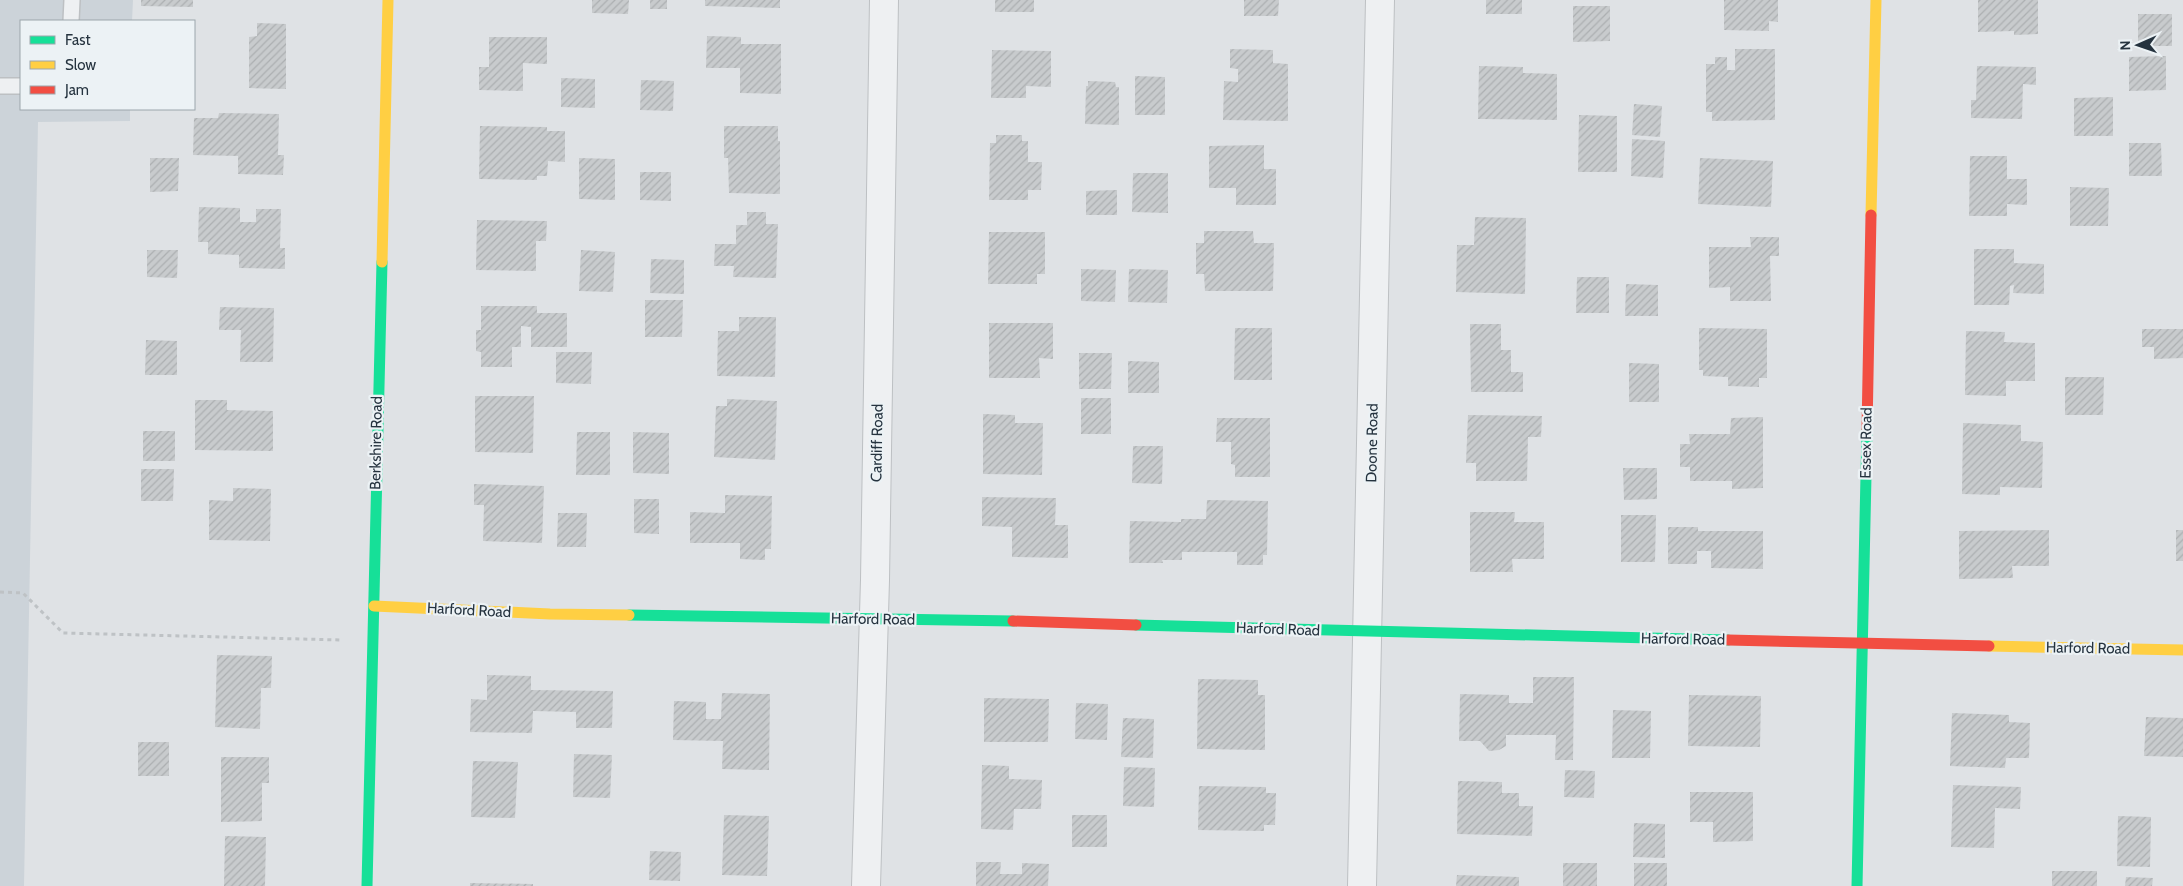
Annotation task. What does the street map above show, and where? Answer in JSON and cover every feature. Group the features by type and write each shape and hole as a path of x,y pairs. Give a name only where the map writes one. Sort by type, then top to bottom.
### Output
{"street":[{"name":"Berkshire Road","path":"367,886 388,0"},
{"name":"Cardiff Road","path":"866,886 874,619 884,0"},
{"name":"Doone Road","path":"1362,886 1380,0"},
{"name":"Essex Road","path":"1857,886 1876,0"},
{"name":"Harford Road","path":"374,606 550,614 874,619 2183,650"}],"lane":[{"path":"71,20 72,0"},
{"path":"0,86 20,86"}],"path":[{"path":"0,592 23,593 63,633 343,640"}],"shaded area":[{"path":"0,0 133,0 132,20 20,20 20,110 130,110 130,121 38,122 24,886 0,886"}],"building":[{"path":"141,0 193,0 193,7 141,6"},
{"path":"592,0 629,0 628,14 592,13"},
{"path":"650,0 667,0 667,9 650,9"},
{"path":"705,0 780,0 780,8 705,6"},
{"path":"995,0 1034,0 1034,12 995,12"},
{"path":"1244,0 1279,0 1278,16 1244,16"},
{"path":"1486,0 1522,0 1522,14 1486,14"},
{"path":"1724,0 1778,0 1778,22 1769,21 1769,31 1724,30"},
{"path":"1978,0 2038,0 2038,34 2014,35 2014,31 1978,32"},
{"path":"1573,6 1610,6 1610,41 1573,42"},
{"path":"2138,14 2172,14 2172,46 2138,46"},
{"path":"257,23 286,24 286,89 249,88 249,37 257,36"},
{"path":"707,36 741,37 741,44 781,44 781,94 740,93 740,68 706,68"},
{"path":"489,37 547,37 547,64 523,63 523,91 479,90 479,67 489,67"},
{"path":"1230,49 1273,50 1273,63 1288,64 1288,121 1223,120 1224,81 1238,82 1238,69 1230,68"},
{"path":"1735,49 1775,49 1775,120 1712,121 1712,112 1706,112 1706,64 1715,64 1715,57 1727,57 1727,70 1735,70"},
{"path":"992,50 1051,51 1051,87 1026,86 1026,98 991,98"},
{"path":"2166,56 2166,90 2129,91 2129,57"},
{"path":"1479,66 1523,67 1523,73 1557,74 1557,120 1478,119"},
{"path":"1977,66 2036,67 2036,85 2023,84 2022,119 1971,118 1971,100 1976,100"},
{"path":"1135,76 1165,77 1165,115 1135,115"},
{"path":"561,78 595,79 595,108 561,107"},
{"path":"641,80 674,81 673,111 640,110"},
{"path":"1088,81 1115,82 1116,87 1119,87 1119,125 1085,124 1086,86 1088,86"},
{"path":"2113,97 2113,136 2074,136 2074,98"},
{"path":"1634,104 1662,106 1660,137 1632,135"},
{"path":"219,113 279,114 278,155 284,155 283,175 238,174 238,156 193,155 194,118 218,118"},
{"path":"1579,115 1617,116 1617,172 1578,172"},
{"path":"480,126 547,127 547,131 565,131 565,162 548,161 547,176 537,176 537,180 479,179"},
{"path":"724,126 778,126 778,141 780,141 780,194 729,193 728,158 724,158"},
{"path":"996,135 1022,135 1022,141 1028,141 1028,162 1042,162 1041,190 1028,190 1028,200 989,200 990,143 996,143"},
{"path":"1632,139 1665,141 1663,178 1631,176"},
{"path":"2129,143 2161,143 2162,176 2129,176"},
{"path":"1264,145 1264,169 1276,169 1276,205 1236,205 1236,188 1209,188 1209,146"},
{"path":"1970,156 2007,156 2007,179 2027,179 2027,205 2007,204 2007,216 1969,216"},
{"path":"150,158 179,158 178,191 150,192"},
{"path":"579,158 615,159 615,200 579,199"},
{"path":"1700,158 1773,161 1771,207 1698,204"},
{"path":"640,172 671,172 671,201 640,200"},
{"path":"1133,173 1168,173 1168,213 1132,212"},
{"path":"2070,187 2109,188 2108,226 2070,226"},
{"path":"1117,190 1117,215 1086,215 1086,191"},
{"path":"199,207 240,208 240,222 256,222 256,209 281,209 280,248 285,248 285,269 239,268 239,255 208,254 208,242 198,242"},
{"path":"747,212 766,212 766,224 778,224 776,278 733,277 734,266 714,266 715,244 736,244 736,225 747,225"},
{"path":"1475,217 1526,218 1525,294 1456,292 1457,245 1474,245"},
{"path":"477,220 547,221 546,241 536,241 536,271 476,270"},
{"path":"1204,231 1253,231 1254,243 1274,243 1273,291 1205,291 1204,274 1196,274 1196,243 1204,243"},
{"path":"989,232 1045,232 1045,274 1037,274 1037,284 988,284"},
{"path":"1750,237 1779,237 1779,256 1770,256 1771,301 1730,301 1730,287 1709,288 1709,247 1751,247"},
{"path":"1974,249 2014,249 2014,263 2044,264 2044,294 2013,293 2014,285 2010,286 2009,305 1974,305"},
{"path":"147,250 178,250 177,278 147,277"},
{"path":"581,250 615,252 613,292 579,291"},
{"path":"651,259 684,260 684,294 650,293"},
{"path":"1081,269 1116,270 1115,302 1081,301"},
{"path":"1129,269 1168,270 1167,303 1128,302"},
{"path":"1577,277 1609,277 1609,313 1576,313"},
{"path":"1626,284 1658,285 1658,316 1625,316"},
{"path":"645,300 683,300 682,337 645,337"},
{"path":"481,306 537,306 537,313 567,313 567,347 531,347 531,327 521,326 521,347 512,347 512,367 481,367 481,352 476,351 476,330 481,330"},
{"path":"220,307 274,308 273,362 240,362 241,330 219,330"},
{"path":"739,317 776,317 775,377 717,376 718,331 739,331"},
{"path":"989,323 1053,323 1053,359 1039,358 1040,378 989,378"},
{"path":"1470,324 1501,324 1501,350 1511,350 1511,372 1523,372 1523,392 1471,392"},
{"path":"1235,328 1272,328 1272,380 1234,380"},
{"path":"1699,328 1767,329 1767,378 1759,378 1759,387 1728,386 1728,377 1703,376 1703,370 1699,370"},
{"path":"2142,329 2183,329 2183,358 2154,359 2154,347 2142,347"},
{"path":"1966,331 2005,332 2004,342 2035,343 2035,381 2006,381 2006,396 1965,395"},
{"path":"146,340 177,341 177,375 145,375"},
{"path":"556,352 592,352 591,384 556,383"},
{"path":"1079,353 1112,353 1111,389 1079,389"},
{"path":"1128,361 1159,362 1159,393 1128,393"},
{"path":"1629,363 1659,364 1659,402 1629,402"},
{"path":"2065,377 2104,377 2103,415 2065,415"},
{"path":"475,396 534,396 533,453 475,452"},
{"path":"1081,398 1111,398 1111,434 1081,434"},
{"path":"727,399 777,401 775,460 714,457 716,406 727,406"},
{"path":"195,400 227,400 227,410 273,411 273,451 195,450"},
{"path":"983,414 1015,415 1015,423 1043,423 1042,475 983,474"},
{"path":"1468,415 1542,416 1541,437 1528,437 1527,481 1476,481 1476,463 1466,463"},
{"path":"1763,417 1763,488 1732,489 1732,481 1690,481 1690,467 1680,467 1680,444 1690,444 1689,434 1730,434 1731,418"},
{"path":"1217,418 1270,418 1270,477 1235,477 1235,465 1231,464 1231,442 1216,442"},
{"path":"1963,423 2021,425 2021,441 2043,442 2042,488 2000,487 2000,495 1962,494"},
{"path":"143,431 175,431 175,461 143,461"},
{"path":"577,432 610,432 610,475 576,475"},
{"path":"633,432 669,433 669,474 633,473"},
{"path":"1133,446 1163,446 1162,484 1132,483"},
{"path":"1623,468 1657,468 1657,499 1624,500"},
{"path":"141,469 174,469 173,501 141,501"},
{"path":"474,484 544,486 542,543 483,541 484,505 474,505"},
{"path":"233,488 271,489 270,541 209,540 209,500 233,501"},
{"path":"725,495 772,496 771,549 765,549 765,560 740,559 740,543 690,543 690,512 725,513"},
{"path":"982,497 1056,498 1055,525 1068,525 1068,558 1012,557 1012,527 982,526"},
{"path":"634,499 659,499 659,534 634,533"},
{"path":"1207,500 1268,501 1267,555 1263,555 1263,565 1237,565 1237,552 1182,552 1182,560 1162,560 1163,563 1129,563 1130,521 1181,522 1181,519 1206,519"},
{"path":"1470,512 1515,512 1514,522 1544,522 1544,559 1512,559 1513,572 1470,572"},
{"path":"558,513 587,513 586,547 557,547"},
{"path":"1621,515 1656,515 1655,562 1621,562"},
{"path":"1668,527 1698,527 1698,531 1763,531 1763,569 1711,568 1711,551 1697,551 1697,564 1668,564"},
{"path":"2049,530 2049,566 2012,566 2013,578 1959,579 1959,531"},
{"path":"2176,530 2183,530 2183,561 2176,561"},
{"path":"217,655 272,656 271,688 261,688 260,729 215,727"},
{"path":"487,675 531,676 531,690 613,691 612,728 576,728 576,712 533,711 532,733 470,732 471,699 487,700"},
{"path":"1533,677 1574,677 1573,760 1555,760 1556,735 1506,735 1506,746 1499,750 1489,751 1480,741 1459,741 1460,694 1509,695 1509,703 1533,703"},
{"path":"1198,679 1258,680 1258,695 1265,695 1265,750 1197,749"},
{"path":"722,693 770,694 769,770 722,769 723,741 673,740 674,701 706,702 706,719 721,719"},
{"path":"1689,695 1761,696 1760,747 1688,746"},
{"path":"984,698 1049,699 1048,742 984,742"},
{"path":"1076,703 1108,704 1107,740 1075,739"},
{"path":"1613,710 1651,711 1650,758 1612,758"},
{"path":"1952,713 2009,715 2009,722 2030,723 2029,758 2006,758 2005,768 1950,766"},
{"path":"2146,717 2183,718 2183,757 2144,756"},
{"path":"1123,718 1154,719 1153,758 1121,757"},
{"path":"138,742 169,742 169,776 138,776"},
{"path":"574,754 612,755 610,798 573,797"},
{"path":"221,757 269,757 269,783 262,783 262,821 221,822"},
{"path":"473,761 518,762 515,818 471,817"},
{"path":"982,765 1009,766 1009,779 1042,780 1041,809 1014,809 1013,830 981,829"},
{"path":"1124,767 1155,768 1154,807 1123,806"},
{"path":"1565,770 1595,771 1594,798 1564,797"},
{"path":"1458,781 1502,782 1502,793 1519,793 1519,806 1533,806 1532,836 1457,834"},
{"path":"1953,785 2021,787 2020,809 1995,808 1994,848 1951,847"},
{"path":"1199,786 1266,787 1266,793 1276,793 1275,825 1264,825 1264,831 1198,830"},
{"path":"1690,792 1753,792 1753,841 1713,842 1713,822 1690,822"},
{"path":"724,815 769,816 767,876 722,875"},
{"path":"1072,815 1107,815 1107,847 1072,847"},
{"path":"2118,816 2151,817 2150,867 2117,866"},
{"path":"1634,823 1665,824 1665,858 1633,857"},
{"path":"225,836 266,837 265,886 224,886"},
{"path":"650,851 681,852 680,881 649,880"},
{"path":"976,862 1001,862 1000,874 1022,874 1022,863 1049,864 1048,886 976,886"},
{"path":"1563,863 1597,863 1597,886 1563,886"},
{"path":"1634,863 1667,863 1667,886 1634,886"},
{"path":"2052,871 2097,871 2097,886 2052,886"},
{"path":"1457,875 1519,877 1519,886 1456,886"},
{"path":"2126,877 2153,878 2152,886 2125,886"},
{"path":"470,883 533,884 533,886 470,886"}],"traffic: fast":[{"path":"367,886 382,262"},
{"path":"1857,886 1867,430"},
{"path":"629,615 1013,621"},
{"path":"1136,625 1728,640"}],"traffic: slow":[{"path":"382,262 388,0"},
{"path":"1871,215 1876,0"},
{"path":"374,606 550,614 629,615"},
{"path":"1989,646 2183,650"}],"traffic: jam":[{"path":"1867,430 1871,215"},
{"path":"1013,621 1136,625"},
{"path":"1728,640 1989,646"}]}
